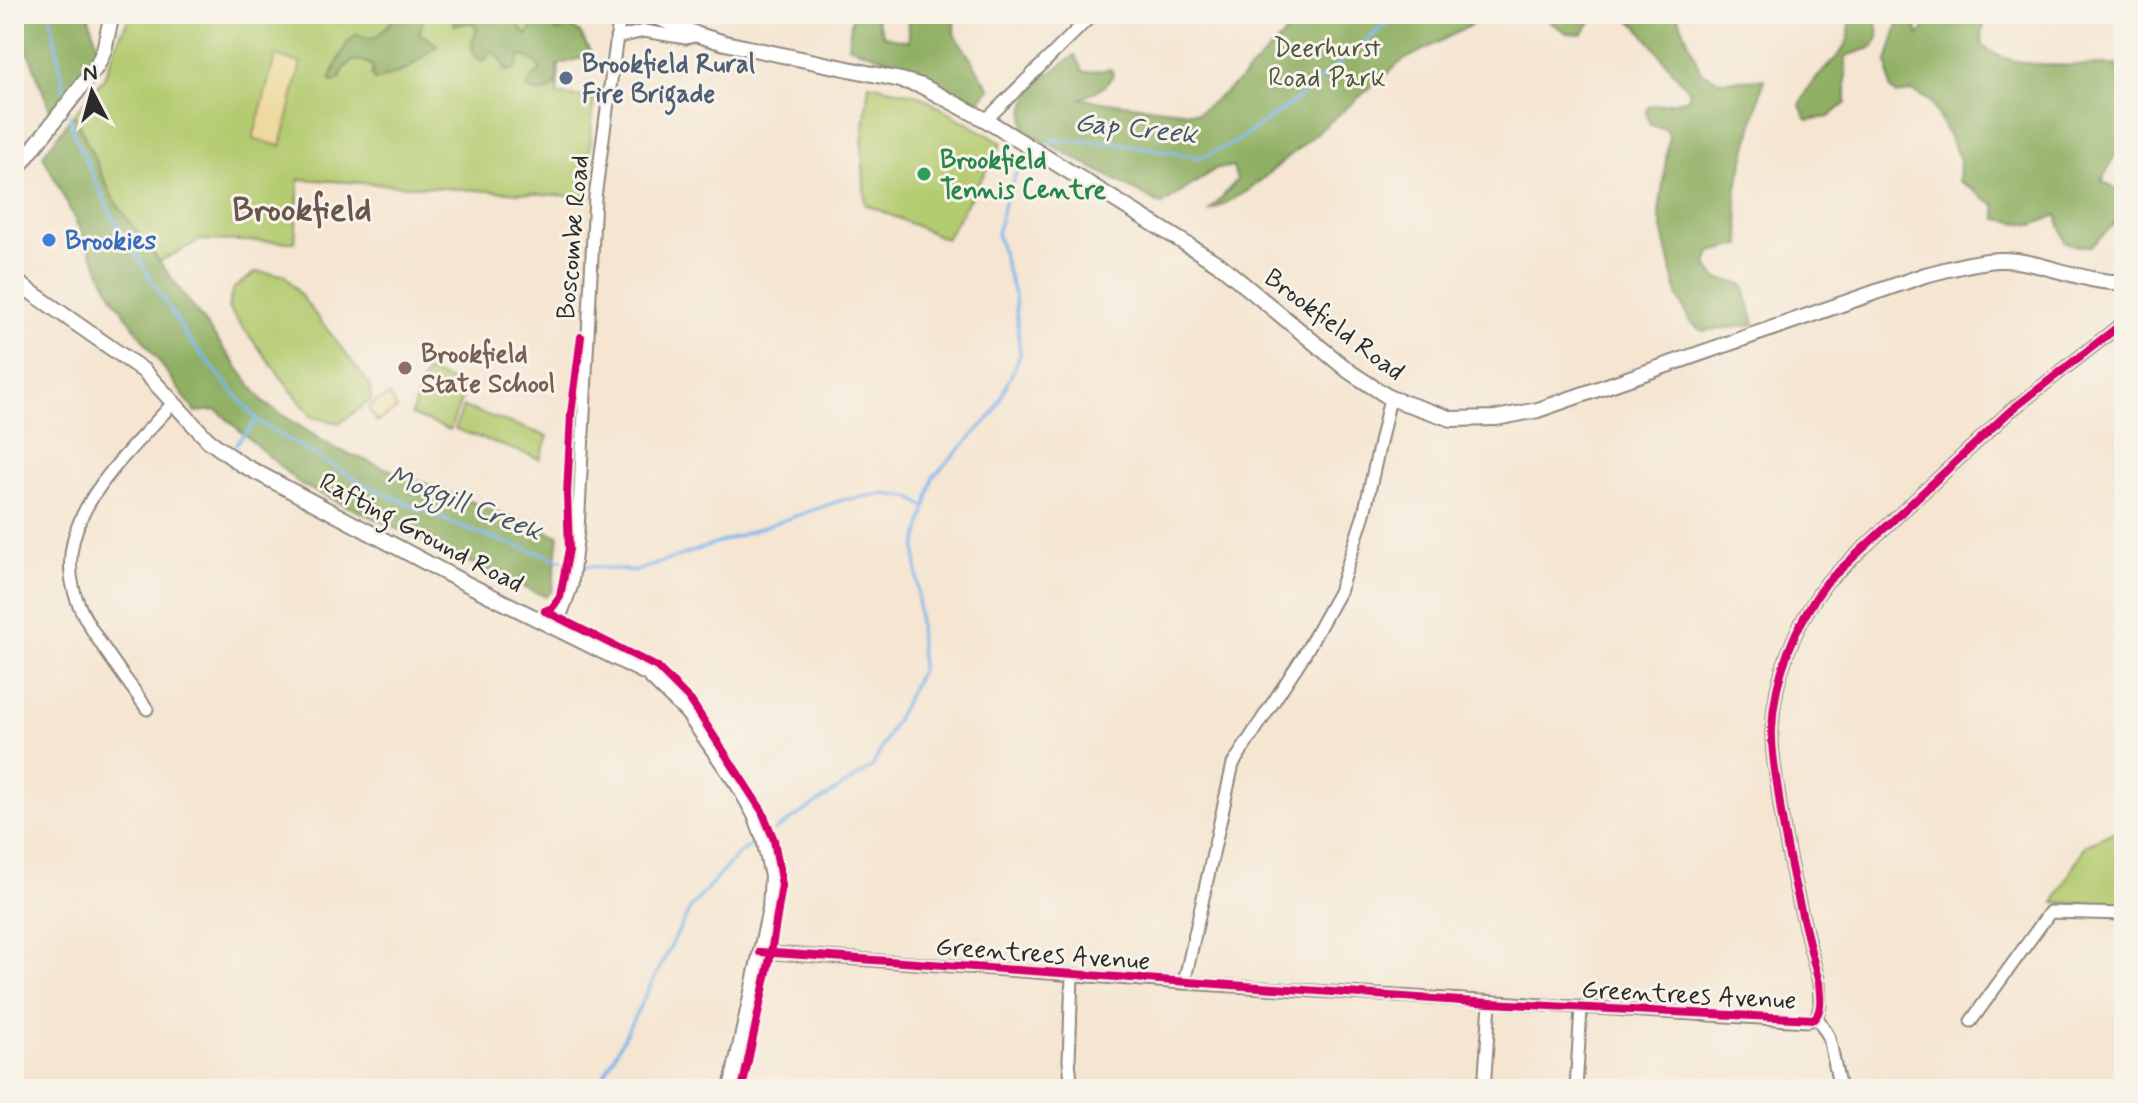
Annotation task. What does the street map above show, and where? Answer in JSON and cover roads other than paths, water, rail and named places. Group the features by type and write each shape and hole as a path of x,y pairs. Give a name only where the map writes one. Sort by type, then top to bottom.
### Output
{"main road":[{"name":"Brookfield Road","path":"650,14 698,35 922,86 986,120 1220,265 1350,372 1390,398 1452,419 1496,418 1538,410 1925,275 2001,260 2100,281 2124,282"},
{"path":"14,173 87,81 104,50 110,17"},
{"name":"Rafting Ground Road","path":"14,280 128,359 156,382 208,440 241,464 648,674 687,712 739,786 755,815 770,865 771,900 731,1089"}],"street":[{"name":"Boscombe Road","path":"556,629 568,596 575,550 595,197 620,14"},
{"path":"986,120 1093,14"},
{"path":"616,38 644,31 686,38 698,35"},
{"name":"Greentrees Avenue","path":"760,952 1490,1003 1808,1021 1817,1017 1819,983 1784,841 1772,748 1774,711 1789,645 1815,597 1827,582 2009,412 2124,322"},
{"path":"1184,983 1233,764 1304,655 1339,592 1364,514 1390,398"},
{"path":"147,709 86,621 73,585 70,565 72,540 92,494 174,402"},
{"path":"1971,1021 2050,912 2124,914"},
{"path":"1072,975 1069,1061 1072,1089"},
{"path":"1484,1089 1490,1003"},
{"path":"1576,1089 1581,1008"},
{"path":"1817,1017 1829,1037 1840,1089"}],"waterway":[{"name":"Moggill Creek","path":"50,14 66,98"},
{"name":"Gap Creek","path":"1041,148 1054,140 1118,143 1201,158 1234,143 1292,103 1398,14"},
{"name":"Moggill Creek","path":"69,113 73,133 112,216 187,337 259,422 367,486 468,530 570,563"},
{"name":"Gap Creek","path":"774,831 872,767 921,670 916,548 933,477 994,413 1020,355 1015,298 997,234 1006,195 1023,159 1031,154"},
{"path":"236,444 257,420"},
{"name":"Moggill Creek","path":"577,565 636,571 842,500 883,494 910,497 925,507"},
{"name":"Moggill Creek","path":"597,1089 691,907 739,853 757,842"}],"place":[{"name":"Brookfield Rural Fire Brigade","path":"566,78"},
{"name":"Brookfield Tennis Centre","path":"924,174"},
{"name":"Brookies","path":"49,240"},
{"name":"Brookfield State School","path":"405,368"}],"district":[{"name":"Brookfield","path":"302,208"}],"park label":[{"name":"Deerhurst Road Park","path":"1327,62"}]}
